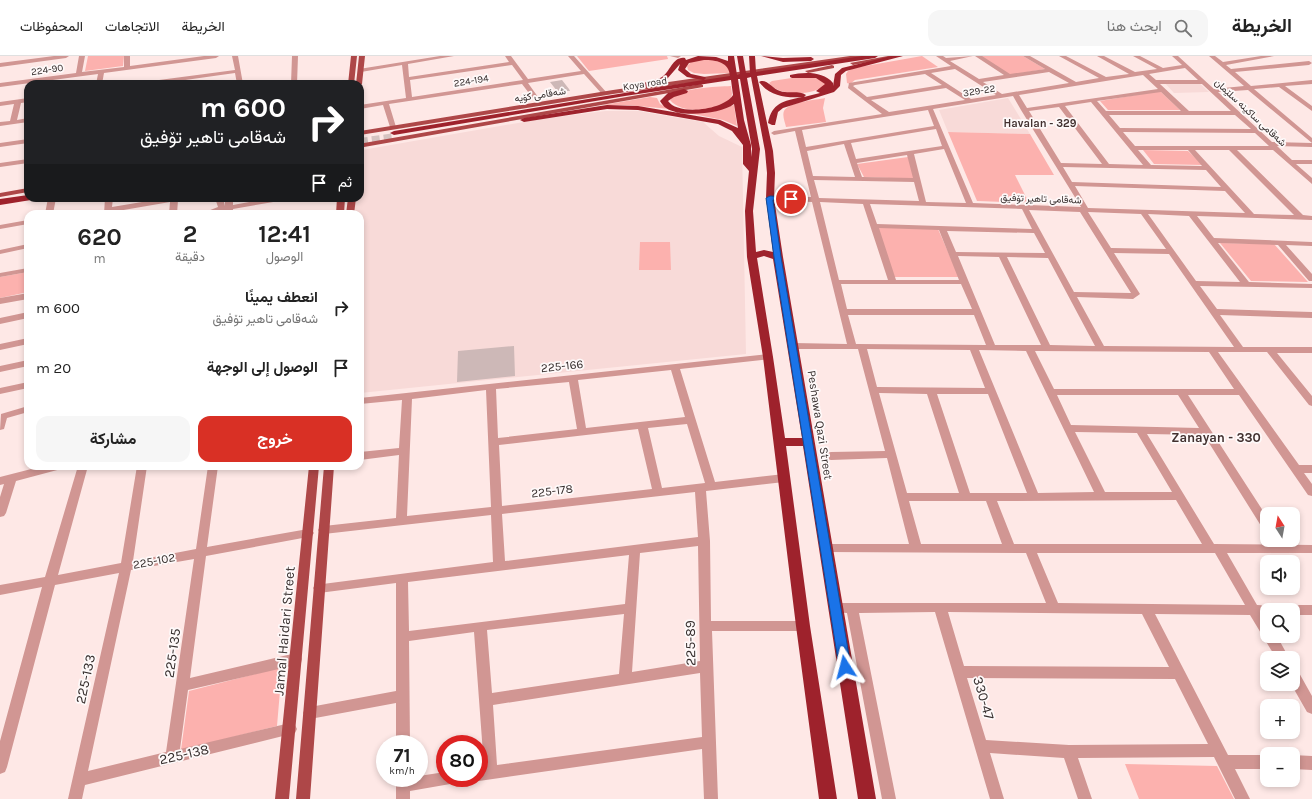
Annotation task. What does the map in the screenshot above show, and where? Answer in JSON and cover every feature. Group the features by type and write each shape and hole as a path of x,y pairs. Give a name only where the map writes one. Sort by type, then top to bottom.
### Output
{"highway":[{"path":"613,92 661,80 668,76 678,62 689,56"},
{"path":"725,79 694,77 684,74 680,69 682,64 695,57 706,56 720,59 751,86 766,96"},
{"path":"731,56 733,70"},
{"name":"Peshawa Qazi Street","path":"740,56 742,67 751,86 769,151 771,173 770,198 778,257 867,799"},
{"name":"Peshawa Qazi Street","path":"752,56 751,86 756,149 749,211 752,257 768,357 803,626 828,799"},
{"path":"754,172 747,164 747,144 740,120 751,86 761,67 760,56"},
{"path":"764,56 776,60 834,56"},
{"name":"Koya road","path":"396,132 625,94 875,56"},
{"path":"772,123 774,112 781,106 824,94 833,89 837,85 838,74 844,69 900,56"},
{"name":"Koya road","path":"396,132 716,84 725,79 751,86 808,71"},
{"path":"716,84 674,94 666,99 664,103 669,108 680,111 704,111 729,104 751,86 812,76 825,79 830,84 827,88 818,92 793,95 773,92 751,86"},
{"path":"494,123 607,107 632,107 720,122 735,129 747,144"},
{"path":"769,109 778,161 771,173"},
{"path":"0,196 24,192"},
{"path":"0,202 24,199"},
{"path":"752,257 764,253 778,257"},
{"path":"779,442 808,442"}],"main road":[{"path":"351,80 354,56"},
{"path":"360,80 362,56"},
{"name":"شەقامی کۆیە","path":"364,146 378,142 396,132 540,104 604,93 725,79 862,56"},
{"name":"Koya road","path":"808,71 900,56"},
{"name":"شەقامی کۆیە","path":"364,134 494,123 701,86"},
{"path":"364,129 396,132"},
{"name":"شەقامی کۆیە","path":"364,136 369,138 364,144"},
{"path":"364,148 378,142"},
{"name":"Jamal Haidari Street","path":"282,799 290,729 314,470"},
{"path":"303,799 329,470"},
{"path":"295,673 313,671"}],"street":[{"path":"0,64 66,56"},
{"path":"79,74 82,56"},
{"path":"127,56 127,68"},
{"name":"224-90","path":"56,80 79,74 216,56"},
{"path":"235,56 239,80"},
{"path":"294,80 295,56"},
{"path":"361,70 451,56"},
{"path":"508,56 540,104"},
{"path":"571,56 604,93"},
{"path":"673,56 678,56"},
{"path":"942,58 970,56"},
{"path":"978,56 1009,76"},
{"path":"1026,56 1075,84"},
{"path":"1062,56 1105,79"},
{"path":"1100,56 1134,74"},
{"path":"1138,57 1151,56"},
{"name":"شەقامی ساکینە سلێمان","path":"1175,56 1312,182"},
{"path":"1212,56 1312,141"},
{"path":"1222,64 1271,56"},
{"path":"1138,57 1163,70"},
{"path":"942,58 1001,96"},
{"path":"1299,58 1310,64"},
{"path":"404,63 409,100"},
{"path":"406,79 513,63"},
{"path":"1230,71 1310,64"},
{"name":"329-22","path":"774,133 1186,66"},
{"path":"888,115 850,87 851,84 956,67"},
{"path":"978,81 1050,70"},
{"path":"99,80 101,71"},
{"path":"187,80 238,71"},
{"name":"224-194","path":"364,106 585,72"},
{"path":"926,72 970,101"},
{"path":"1145,73 1187,113"},
{"path":"1154,82 1204,82"},
{"path":"1213,91 1312,82"},
{"name":"224-90","path":"0,85 24,83"},
{"path":"1280,85 1312,109"},
{"path":"866,99 948,86"},
{"path":"1024,110 1162,90"},
{"path":"1015,94 1136,294 1133,296 1072,294"},
{"path":"1093,100 1149,167"},
{"path":"0,104 24,101"},
{"path":"1302,102 1312,101"},
{"path":"13,122 18,102"},
{"path":"385,103 396,132"},
{"path":"1060,105 1107,166"},
{"path":"930,108 970,205"},
{"path":"1104,113 1237,113"},
{"path":"0,124 24,121"},
{"path":"804,149 938,127"},
{"path":"798,129 843,312 873,390 916,548"},
{"path":"1119,130 1256,130"},
{"path":"0,146 24,142"},
{"path":"847,142 859,178"},
{"path":"1133,148 1231,148 1312,145"},
{"path":"854,161 946,147"},
{"path":"1190,148 1252,216"},
{"path":"1231,148 1300,217"},
{"path":"910,153 923,204"},
{"path":"0,165 24,162"},
{"path":"1290,162 1312,162"},
{"path":"1058,165 1209,168"},
{"path":"811,178 917,180"},
{"path":"1070,184 1228,190"},
{"name":"شەقامی تاهیر تۆفیق","path":"770,198 1312,218"},
{"path":"118,210 157,202"},
{"path":"220,202 222,207 220,209"},
{"path":"233,210 268,202"},
{"path":"866,202 893,282"},
{"path":"1024,207 1102,349"},
{"path":"217,210 224,210"},
{"path":"1142,212 1241,350"},
{"path":"1192,214 1246,285"},
{"path":"0,227 24,223"},
{"path":"874,226 1037,231"},
{"path":"942,228 992,348"},
{"path":"1212,240 1312,244"},
{"path":"1280,243 1312,279"},
{"path":"0,252 24,247"},
{"path":"1108,250 1171,252"},
{"path":"953,254 1051,256"},
{"path":"1002,255 1047,348"},
{"path":"0,275 24,271"},
{"path":"836,282 964,282"},
{"path":"1194,284 1312,286"},
{"path":"0,301 24,297"},
{"path":"843,312 977,312"},
{"path":"1214,312 1312,315"},
{"path":"0,321 24,316"},
{"path":"0,347 24,343"},
{"path":"793,346 1312,350"},
{"path":"974,348 1034,496"},
{"path":"1029,348 1102,496"},
{"path":"1212,350 1312,492"},
{"path":"1270,350 1308,393 1312,403"},
{"name":"225-166","path":"364,401 768,357"},
{"path":"0,369 24,364"},
{"name":"225-89","path":"675,367 691,420 706,486 704,541 705,626 711,799"},
{"path":"573,378 582,432"},
{"path":"0,391 24,386"},
{"path":"491,387 500,566"},
{"path":"873,390 991,391"},
{"path":"931,390 966,496"},
{"path":"1051,392 1242,392"},
{"path":"1180,392 1260,515"},
{"path":"401,521 406,396"},
{"path":"1,423 11,413 24,410"},
{"path":"493,442 691,420"},
{"path":"642,426 658,492"},
{"path":"1069,428 1206,432"},
{"path":"1140,430 1179,496 1260,620"},
{"path":"364,456 404,451"},
{"path":"831,456 890,454"},
{"path":"1296,469 1312,469"},
{"path":"0,481 38,470"},
{"path":"0,767 50,580 82,470"},
{"name":"225-133","path":"75,799 126,567 141,470"},
{"name":"225-135","path":"172,757 212,470"},
{"path":"0,513 12,478"},
{"name":"225-178","path":"324,530 784,478"},
{"path":"990,496 1010,549"},
{"path":"902,497 1179,496"},
{"name":"225-102","path":"0,590 308,533"},
{"path":"320,588 704,541"},
{"path":"825,548 1215,549 1260,546"},
{"path":"1296,547 1312,549"},
{"path":"625,678 635,549"},
{"path":"1030,549 1054,608"},
{"path":"402,578 403,735"},
{"path":"835,608 940,607 1260,610"},
{"name":"330-47","path":"940,607 997,799"},
{"path":"402,638 480,626 630,608"},
{"path":"852,608 889,799"},
{"path":"1146,608 1243,799"},
{"path":"1300,610 1312,610"},
{"path":"480,626 485,700 485,735"},
{"path":"705,626 803,626"},
{"path":"182,686 296,659"},
{"path":"485,700 706,666"},
{"path":"959,672 1179,673"},
{"path":"1300,687 1312,708"},
{"path":"310,713 402,696"},
{"name":"225-138","path":"79,780 290,729"},
{"path":"488,773 709,742"},
{"path":"981,746 1069,752 1221,756 1260,761"},
{"path":"1069,752 1085,799"},
{"path":"1300,762 1312,763"}],"shaded area":[{"path":"88,56 124,56 123,66 85,71"},
{"path":"577,56 667,56 668,59 589,71"},
{"path":"922,56 938,67 855,80 850,84 847,83 846,74 854,68"},
{"path":"980,56 1023,56 1045,69 1010,75"},
{"path":"697,59 717,60 729,67 730,73 704,74 694,73 688,70 687,66"},
{"path":"798,77 818,78 826,84 821,88 806,93 788,93 774,88 769,83 772,81"},
{"path":"1163,81 1197,81 1209,92 1174,93"},
{"path":"731,86 731,99 715,108 702,110 687,109 680,107 670,100 682,92 690,90 708,87"},
{"path":"1160,91 1180,110 1108,110 1100,101"},
{"path":"650,97 657,98 660,104 670,109 627,105 603,105"},
{"path":"825,98 823,108 826,122 786,127 783,115 784,111 791,105"},
{"path":"1008,98 1030,134 948,132 939,110"},
{"path":"734,105 737,126 723,120 688,113 712,111"},
{"path":"605,111 638,111 703,122 719,136 742,147 746,354 364,393 364,210 354,210 354,202 364,202 364,150 541,119"},
{"path":"948,132 1030,134 1054,175 1015,175 1029,203 977,201"},
{"path":"1143,150 1188,151 1203,165 1154,164"},
{"path":"908,157 915,179 864,177 857,164"},
{"path":"877,227 938,229 959,277 892,277"},
{"path":"640,242 670,242 671,270 639,270"},
{"path":"1220,243 1274,244 1308,282 1251,281"},
{"path":"24,273 24,293 0,298 0,277"},
{"path":"282,667 277,726 181,750 189,691"},
{"path":"1125,764 1217,766 1234,799 1139,799"}],"building":[{"path":"562,80 570,91 557,91 550,82"},
{"path":"514,346 515,376 457,382 458,351"}],"tunnel":[{"path":"364,141 395,137"}],"district":[{"name":"Havalan - 329","path":"1040,123"},
{"name":"Zanayan - 330","path":"1216,437"}],"route":[{"path":"791,199 770,198 778,257 845,667"}]}
